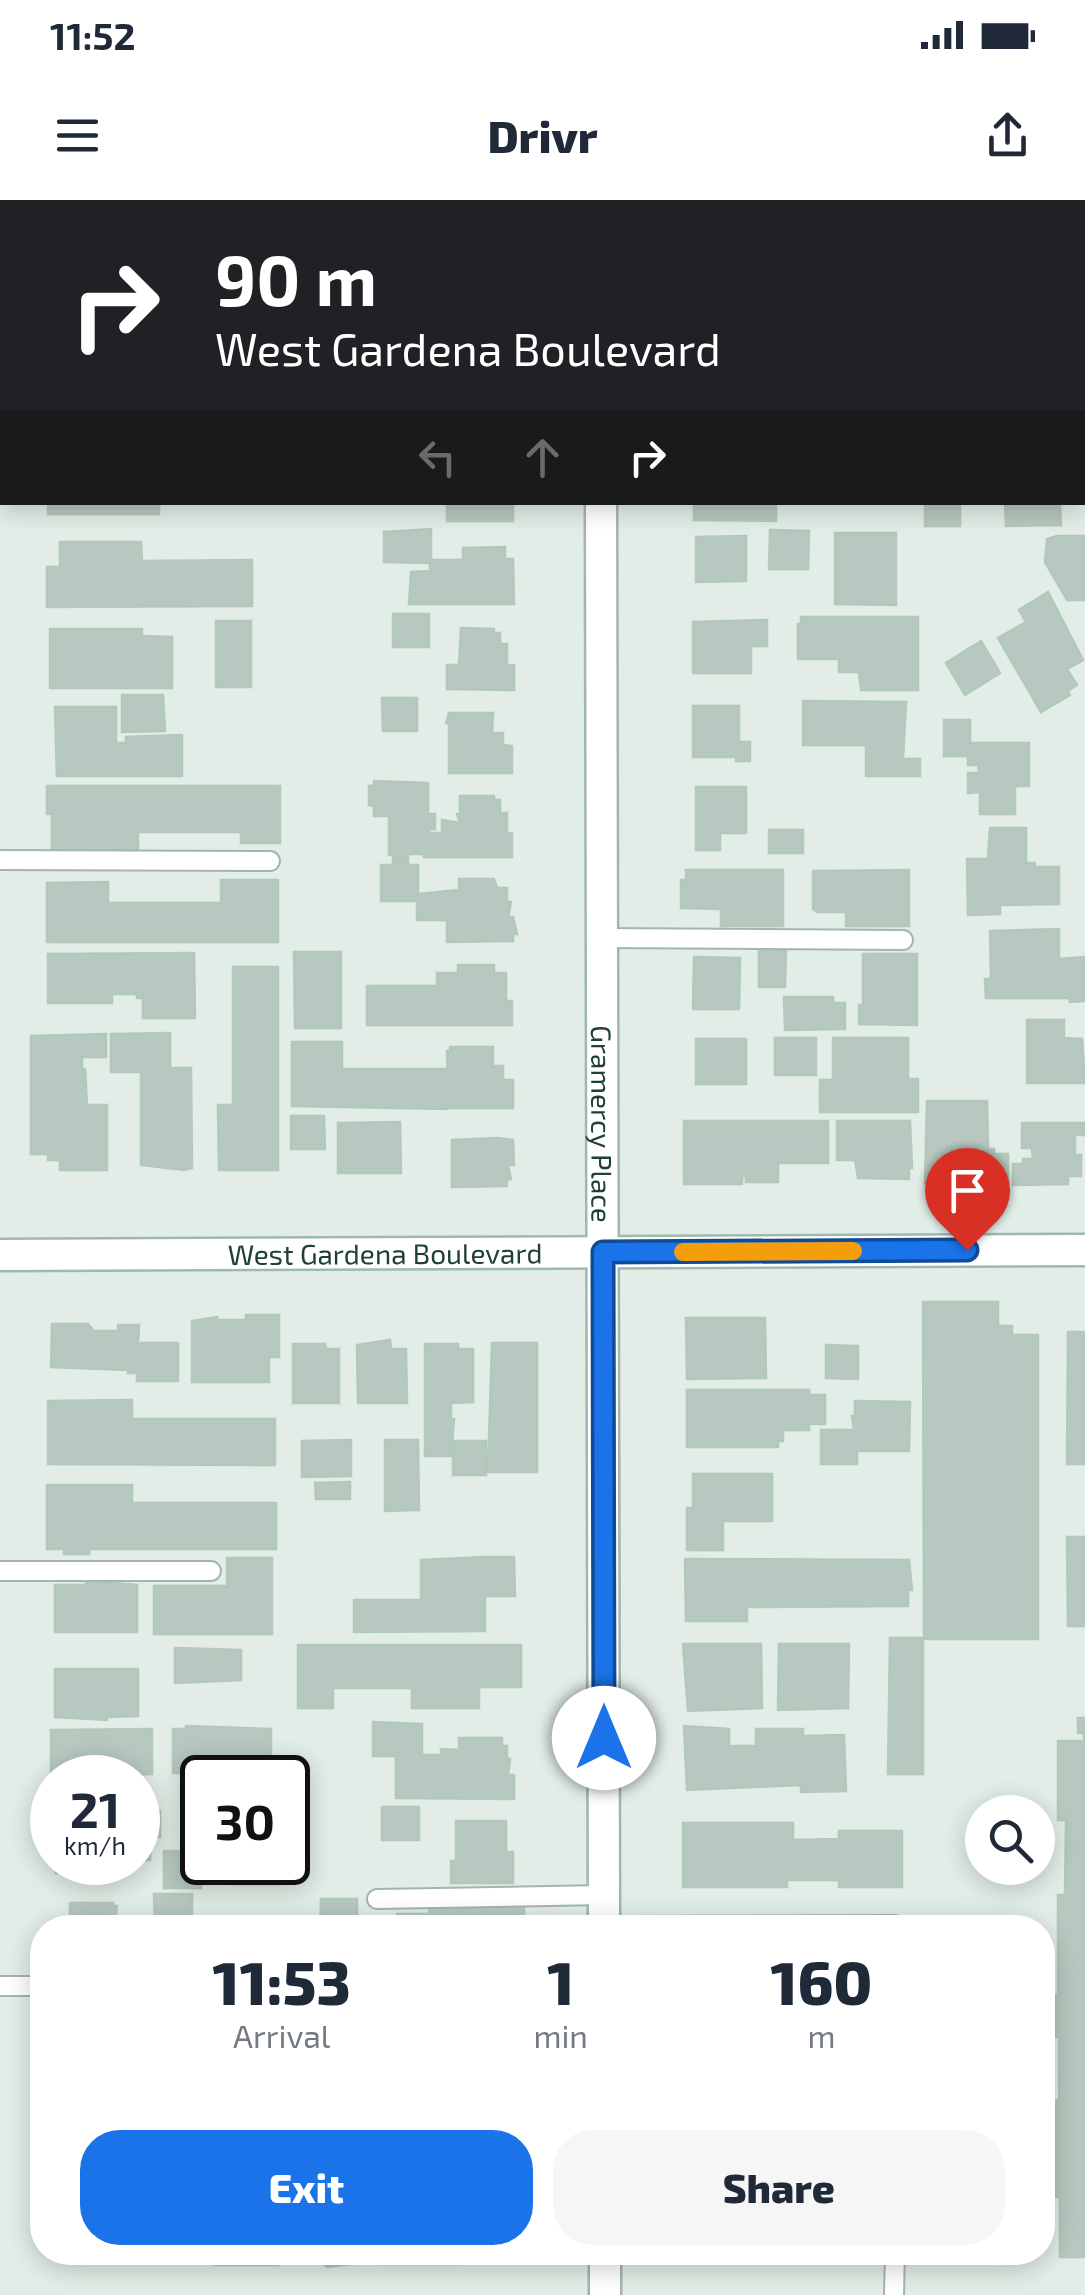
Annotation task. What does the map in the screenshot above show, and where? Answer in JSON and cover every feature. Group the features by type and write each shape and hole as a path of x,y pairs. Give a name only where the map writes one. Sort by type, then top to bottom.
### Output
{"street":[{"name":"Gramercy Place","path":"601,505 604,1915"},
{"name":"West Gardena Boulevard","path":"0,1254 1085,1250"},
{"path":"605,2265 605,2295"}],"lane":[{"path":"0,860 270,861"},
{"path":"602,938 902,940"},
{"path":"0,1571 211,1571"},
{"path":"377,1898 591,1915"},
{"path":"0,1986 30,1986"},
{"path":"894,2265 894,2295"}],"building":[{"path":"48,505 159,505 159,514 48,514"},
{"path":"447,505 513,505 513,521 447,521"},
{"path":"694,505 776,505 776,521 694,520"},
{"path":"925,505 960,505 960,526 925,526"},
{"path":"1005,505 1060,505 1061,525 1006,526"},
{"path":"431,529 431,560 463,560 463,548 505,547 505,559 513,559 514,604 409,604 411,572 430,571 430,563 384,562 384,532"},
{"path":"770,530 809,531 808,569 769,569"},
{"path":"835,533 896,533 896,605 835,604"},
{"path":"746,536 746,581 696,582 696,537"},
{"path":"1085,536 1085,600 1067,600 1045,562 1047,539"},
{"path":"60,542 141,542 142,561 252,560 252,606 47,607 47,567 60,567"},
{"path":"1048,592 1083,660 1067,669 1077,685 1068,691 1070,695 1041,712 998,638 1026,622 1019,610"},
{"path":"393,614 429,614 429,647 393,647"},
{"path":"801,617 918,617 918,690 861,690 859,672 839,672 839,659 798,659"},
{"path":"767,620 767,646 751,646 751,673 693,673 693,622"},
{"path":"216,621 251,621 251,687 216,687"},
{"path":"461,628 494,629 494,633 500,633 500,644 507,644 507,665 514,665 514,690 447,689 447,665 459,665"},
{"path":"50,629 142,629 142,636 172,637 172,688 50,688"},
{"path":"981,641 1000,673 965,695 946,663"},
{"path":"122,695 163,695 165,731 122,732"},
{"path":"382,698 417,698 417,731 383,731"},
{"path":"803,701 906,702 903,759 920,759 920,776 866,776 866,745 803,745"},
{"path":"693,706 739,706 739,742 750,742 750,761 736,761 736,757 693,757"},
{"path":"55,707 116,707 116,743 126,743 126,737 182,735 182,776 57,776"},
{"path":"449,713 493,713 492,733 503,733 503,745 512,746 512,773 449,773"},
{"path":"944,720 970,720 970,743 1029,743 1029,786 1015,786 1015,814 980,814 980,792 968,793 968,773 979,773 978,765 968,765 968,756 944,756"},
{"path":"374,781 428,783 428,814 435,814 435,829 429,829 429,833 442,833 442,820 460,823 460,796 494,796 494,800 500,800 500,813 507,813 512,857 408,854 408,863 393,863 393,855 389,855 389,816 374,816 374,806 369,805 369,786 374,786"},
{"path":"47,786 280,786 280,843 241,843 241,832 138,832 138,851 52,851"},
{"path":"696,787 746,787 746,833 720,833 720,850 696,850"},
{"path":"990,828 1026,828 1026,863 1059,867 1059,904 1000,905 1000,914 968,915 967,859 988,859"},
{"path":"769,830 803,830 803,853 769,853"},
{"path":"381,865 418,865 418,894 459,890 459,879 494,879 497,888 507,888 507,902 511,902 508,917 513,917 517,934 513,934 513,941 447,942 447,920 417,920 417,901 381,901"},
{"path":"686,870 783,870 783,926 721,926 721,909 681,908 681,880 686,880"},
{"path":"909,870 909,926 846,926 846,912 813,909 813,871"},
{"path":"221,880 278,880 278,942 47,942 47,883 108,882 108,903 221,903"},
{"path":"1059,929 1059,959 1085,957 1085,1001 986,998 985,979 991,979 990,931"},
{"path":"759,950 786,950 785,987 759,987"},
{"path":"294,952 341,952 341,1028 295,1028"},
{"path":"194,953 195,1018 143,1018 143,998 137,998 137,994 112,994 112,1003 48,1003 48,954"},
{"path":"863,954 917,954 917,1025 859,1024"},
{"path":"694,957 740,958 739,1009 693,1009"},
{"path":"458,965 494,965 494,973 506,973 506,1001 512,1001 512,1025 367,1025 367,986 437,986 437,973 458,973"},
{"path":"233,967 278,967 278,1170 219,1170 218,1105 233,1105"},
{"path":"784,997 833,997 833,1003 845,1003 845,1029 785,1030"},
{"path":"1027,1020 1064,1020 1064,1038 1082,1039 1085,1083 1027,1083"},
{"path":"170,1033 170,1068 191,1068 192,1168 184,1170 141,1165 141,1072 111,1072 111,1034"},
{"path":"106,1034 106,1057 82,1057 82,1069 87,1105 107,1105 107,1170 60,1170 60,1160 48,1160 48,1154 31,1154 31,1036"},
{"path":"775,1038 816,1038 816,1075 775,1075"},
{"path":"833,1038 908,1038 908,1079 918,1079 918,1112 820,1112 820,1080 833,1080"},
{"path":"696,1039 746,1039 746,1084 696,1084"},
{"path":"292,1042 342,1042 342,1069 447,1069 447,1109 292,1106"},
{"path":"450,1047 493,1047 493,1066 503,1066 503,1080 513,1080 513,1108 449,1108"},
{"path":"927,1101 987,1101 988,1149 994,1149 994,1154 1008,1154 1008,1182 925,1184"},
{"path":"291,1116 324,1116 325,1149 291,1149"},
{"path":"684,1121 828,1121 828,1163 778,1163 778,1182 746,1182 746,1176 742,1176 742,1184 684,1184"},
{"path":"837,1121 910,1121 909,1179 858,1178 855,1160 837,1160"},
{"path":"400,1122 401,1173 338,1173 338,1123"},
{"path":"1022,1123 1085,1123 1085,1135 1075,1135 1075,1155 1081,1155 1081,1176 1068,1176 1068,1184 1013,1185 1013,1164 1033,1159 1032,1148 1022,1148"},
{"path":"452,1140 513,1140 514,1165 508,1165 511,1179 507,1179 507,1186 452,1187"},
{"path":"923,1302 998,1302 998,1326 1012,1326 1012,1335 1038,1335 1038,1639 924,1639"},
{"path":"246,1315 279,1315 279,1357 269,1357 269,1382 192,1382 192,1321 217,1317 246,1320"},
{"path":"686,1318 765,1318 766,1378 687,1379"},
{"path":"52,1324 88,1324 94,1331 118,1331 118,1325 139,1325 138,1343 178,1343 178,1381 137,1381 137,1373 128,1370 51,1367"},
{"path":"1068,1332 1085,1332 1085,1464 1067,1464"},
{"path":"390,1340 391,1349 406,1349 407,1403 358,1403 357,1345"},
{"path":"492,1343 537,1343 537,1472 488,1472"},
{"path":"293,1344 325,1344 326,1349 339,1349 339,1403 293,1403"},
{"path":"425,1344 458,1344 458,1349 473,1349 473,1402 451,1403 451,1456 425,1456"},
{"path":"826,1345 858,1346 858,1379 826,1378"},
{"path":"687,1390 809,1390 809,1395 825,1395 825,1424 809,1424 809,1430 783,1430 783,1441 778,1441 778,1447 687,1447"},
{"path":"132,1400 132,1419 275,1419 275,1465 48,1464 48,1401"},
{"path":"855,1401 910,1402 909,1451 857,1451 857,1464 821,1464 821,1430 854,1430"},
{"path":"351,1440 351,1476 302,1477 302,1441"},
{"path":"385,1440 418,1440 419,1510 385,1511"},
{"path":"453,1441 486,1441 486,1475 453,1475"},
{"path":"693,1474 772,1474 772,1521 723,1521 723,1550 687,1550 687,1508 693,1508"},
{"path":"350,1482 350,1499 316,1499 315,1483"},
{"path":"47,1485 132,1485 132,1503 276,1503 276,1549 89,1549 89,1554 64,1554 64,1549 47,1549"},
{"path":"1067,1537 1085,1537 1085,1626 1068,1626"},
{"path":"514,1557 515,1596 485,1596 485,1631 354,1632 354,1600 421,1600 421,1560"},
{"path":"227,1558 272,1558 272,1634 154,1634 154,1586 227,1586"},
{"path":"685,1559 909,1560 912,1590 908,1590 908,1606 747,1607 747,1621 686,1621"},
{"path":"86,1581 137,1585 137,1632 55,1632 55,1585 86,1585"},
{"path":"890,1638 923,1638 923,1774 888,1774"},
{"path":"683,1644 761,1644 762,1708 688,1711"},
{"path":"779,1644 849,1644 848,1708 778,1710"},
{"path":"298,1645 521,1645 521,1687 479,1687 479,1708 412,1708 412,1688 333,1688 333,1708 298,1708"},
{"path":"175,1648 241,1650 241,1680 175,1683"},
{"path":"55,1669 138,1669 138,1716 107,1720 55,1717"},
{"path":"1078,1718 1085,1718 1085,2257 1060,2257 1059,2037 1055,2037 1055,1995 1058,1895 1065,1895 1066,1820 1058,1820 1058,1741 1084,1741 1084,1733 1078,1733"},
{"path":"373,1722 422,1724 422,1755 441,1755 441,1749 459,1750 459,1738 502,1738 510,1759 508,1775 514,1775 514,1799 396,1798 396,1756 373,1756"},
{"path":"684,1726 729,1729 729,1746 756,1746 756,1729 803,1729 803,1736 844,1735 846,1791 801,1792 801,1785 687,1790"},
{"path":"152,1729 152,1755 51,1755 51,1730"},
{"path":"173,1729 271,1729 271,1755 180,1755 180,1773 173,1773"},
{"path":"382,1807 419,1807 419,1840 382,1840"},
{"path":"456,1821 506,1821 506,1852 513,1852 513,1883 451,1883 451,1861 456,1861"},
{"path":"683,1823 793,1823 793,1840 839,1839 839,1831 902,1831 902,1887 839,1887 839,1880 787,1880 787,1887 683,1887"},
{"path":"164,1851 180,1851 180,1885 201,1888 164,1888"},
{"path":"154,1894 192,1894 192,1915 155,1915"},
{"path":"321,1899 357,1899 357,1915 320,1915"},
{"path":"70,1903 117,1906 116,1915 70,1915"},
{"path":"486,1903 524,1903 524,1915 397,1915 429,1914 429,1907 486,1907"},
{"path":"1055,2100 1059,2100 1060,2197 1055,2197"}],"slow traffic":[{"path":"683,1252 853,1251"}],"route":[{"path":"604,1738 603,1252 967,1250"}]}
